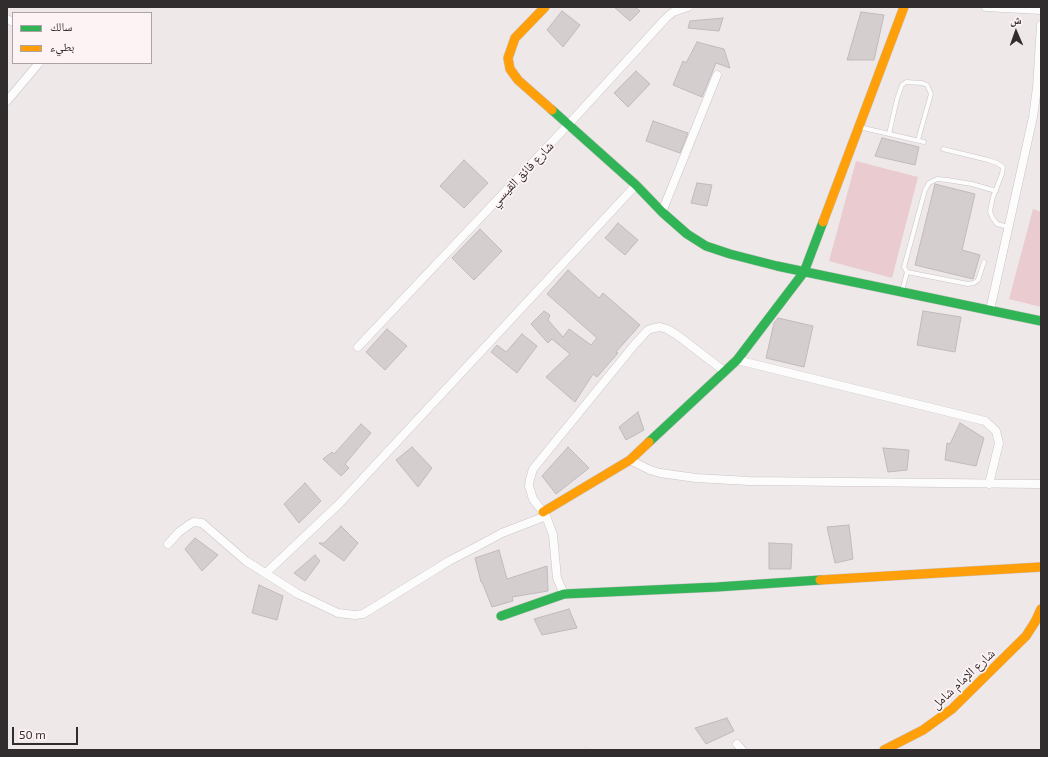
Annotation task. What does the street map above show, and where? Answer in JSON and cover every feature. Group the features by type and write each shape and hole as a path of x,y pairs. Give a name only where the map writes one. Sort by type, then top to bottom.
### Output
{"street":[{"path":"545,7 515,38 508,58 510,69 518,80 636,185 662,212 688,234 706,246 730,254 804,272 1041,321"},
{"name":"شارع فائق القيسي","path":"358,347 568,125 666,18 672,12 688,7"},
{"path":"168,544 179,532 190,524 194,522 202,523 246,561 298,594 338,613 347,615 362,614 456,557 502,533 544,514 630,460 737,360 804,272 904,7"},
{"path":"986,7 1041,10"},
{"path":"990,310 1033,117 1037,88 1041,25"},
{"path":"7,101 38,64"},
{"path":"662,212 717,75"},
{"path":"266,573 340,503 636,185"},
{"path":"564,594 557,578 554,544 544,514 534,499 529,486 533,469 644,334 654,328 660,327 667,329 677,335 724,371"},
{"path":"737,360 985,421 996,431 1000,443 989,484"},
{"path":"630,460 650,470 660,473 696,478 749,481 1041,484"},
{"path":"501,616 564,594 717,587 1041,566"},
{"name":"شارع الإمام شامل","path":"884,750 923,730 952,709 1038,624 1041,609"}],"lane":[{"path":"889,134 897,99 902,85 906,82 922,82 927,85 930,94 918,140"},
{"path":"859,127 924,142"},
{"path":"943,149 997,163 1003,167 996,191 992,197 990,211 997,224 1008,228"},
{"path":"902,292 906,272 905,265 925,190 929,183 937,179 947,180 972,184 996,191"},
{"path":"906,272 960,283 974,283 978,280 984,262"}],"path":[{"path":"585,747 592,750"}],"shaded area":[{"path":"856,161 918,177 892,278 829,261"},
{"path":"1033,209 1041,212 1041,307 1009,299"}],"building":[{"path":"614,7 635,7 640,11 630,21"},
{"path":"562,11 580,25 563,47 547,30"},
{"path":"861,12 884,15 874,60 847,60"},
{"path":"723,18 719,31 688,28 690,21"},
{"path":"697,42 724,49 730,68 716,63 702,97 673,85 683,61 686,63"},
{"path":"636,71 650,84 628,107 614,93"},
{"path":"653,121 688,133 680,153 646,141"},
{"path":"882,138 919,147 915,165 875,156"},
{"path":"464,160 488,183 464,208 440,186"},
{"path":"697,183 712,185 707,206 691,203"},
{"path":"935,184 975,194 962,250 980,255 973,279 915,265"},
{"path":"618,223 638,240 625,255 605,238"},
{"path":"480,229 502,251 474,280 452,258"},
{"path":"568,270 599,298 603,293 640,325 616,352 618,353 597,377 593,374 575,402 546,377 570,354 552,339 548,343 531,324 544,311 550,315 548,320 563,337 569,329 591,345 597,338 547,294"},
{"path":"923,311 961,317 955,352 917,345"},
{"path":"778,318 813,326 804,367 766,358 774,323"},
{"path":"387,329 407,346 385,370 366,352"},
{"path":"522,334 537,346 517,373 491,352 497,345 506,352"},
{"path":"638,412 644,430 626,440 619,427"},
{"path":"960,423 984,438 976,466 945,460 947,443 950,444"},
{"path":"361,424 371,433 345,464 349,468 341,476 323,459 332,452 334,454"},
{"path":"412,447 432,468 418,487 396,460"},
{"path":"568,447 589,468 556,494 542,476"},
{"path":"883,448 909,450 907,470 888,472"},
{"path":"305,483 321,501 299,523 284,504"},
{"path":"849,525 853,559 835,563 827,527"},
{"path":"341,526 358,543 344,561 319,543 324,543"},
{"path":"195,538 218,555 202,571 185,549"},
{"path":"769,543 792,544 791,569 769,569"},
{"path":"499,550 507,579 547,566 548,591 512,597 513,601 492,607 481,582 475,558"},
{"path":"315,555 320,561 305,581 294,573"},
{"path":"259,585 283,596 277,620 252,613"},
{"path":"569,609 577,628 542,635 534,619"},
{"path":"727,718 734,731 706,744 695,728"}],"traffic: fast":[{"path":"552,110 636,185 662,212 687,234 706,246 777,266 1041,321"},
{"path":"649,442 737,360 804,272 823,222"},
{"path":"501,616 564,594 717,587 820,580"}],"traffic: slow":[{"path":"545,7 515,38 508,58 510,69 518,80 552,110"},
{"path":"823,222 904,7"},
{"path":"543,512 630,460 649,442"},
{"path":"820,580 1041,567"},
{"path":"884,750 923,730 952,709 1026,636 1041,609"}]}
